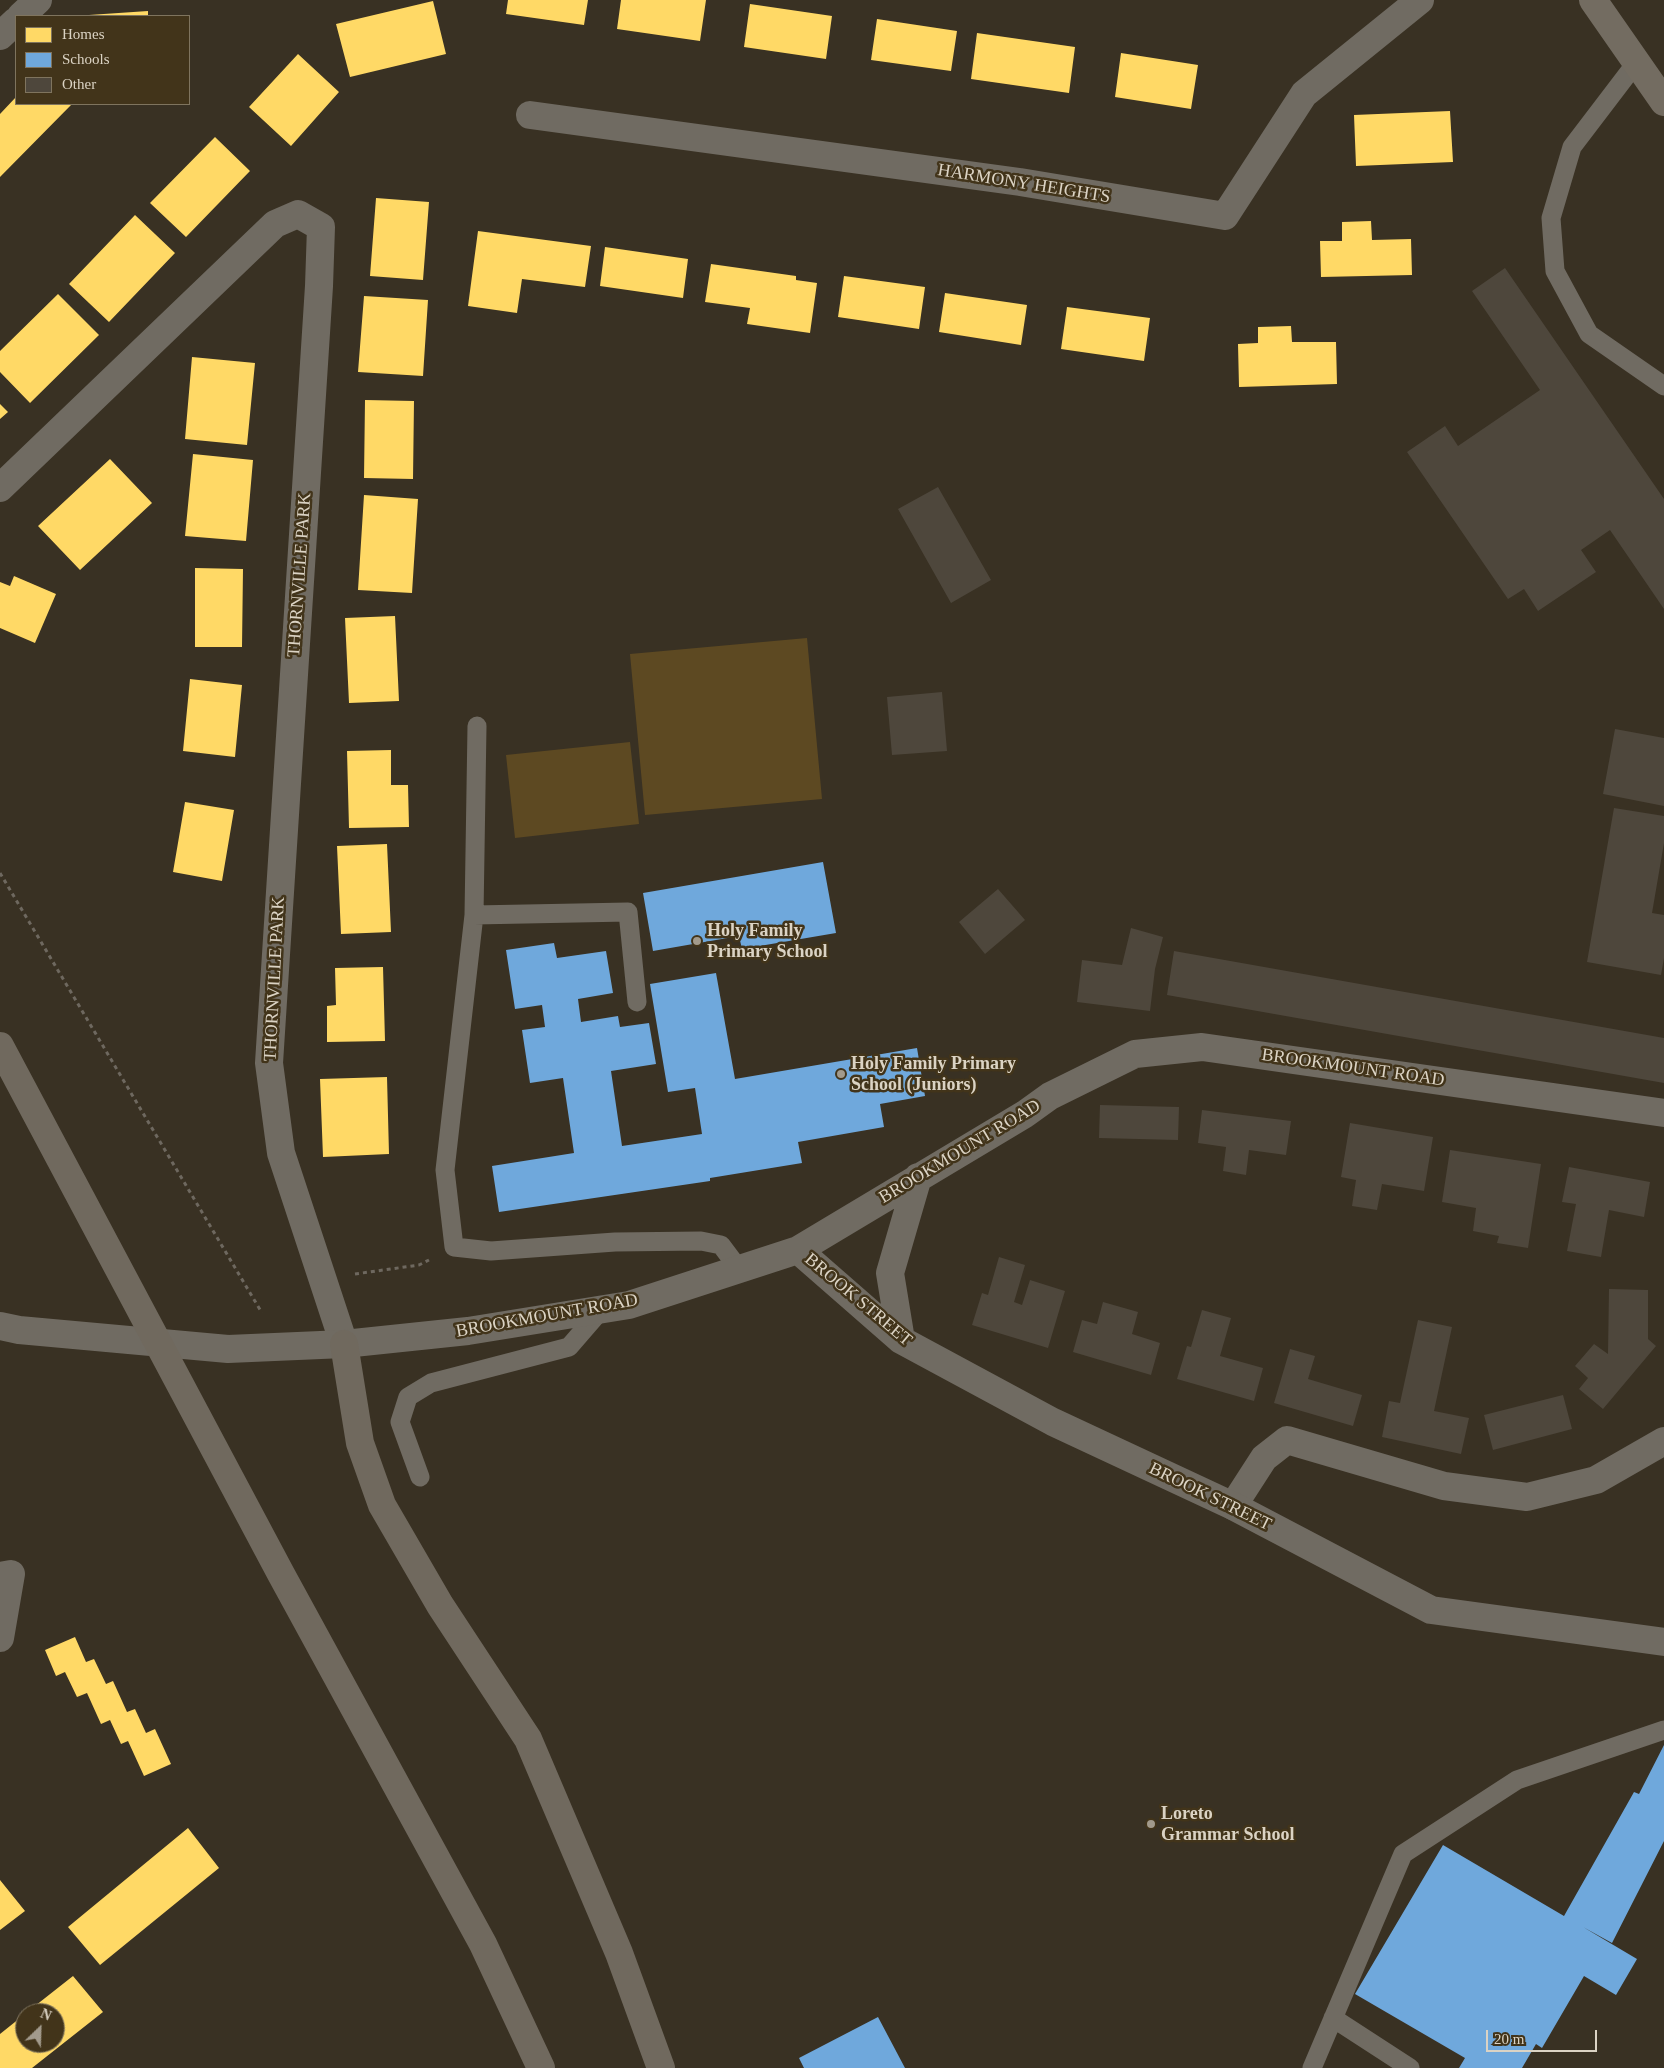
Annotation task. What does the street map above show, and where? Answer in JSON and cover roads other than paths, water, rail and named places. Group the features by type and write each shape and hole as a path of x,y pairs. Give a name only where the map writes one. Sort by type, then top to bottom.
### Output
{"highway":[{"path":"0,1046 281,1574 478,1935 541,2068"},
{"path":"344,1344 360,1443 382,1505 440,1605 528,1739 619,1953 661,2068"}],"main road":[{"path":"1593,0 1664,102"}],"street":[{"path":"22,15 38,0"},
{"name":"HARMONY HEIGHTS","path":"530,115 1020,182 1225,216 1304,94 1420,0"},
{"path":"0,36 15,22"},
{"name":"THORNVILLE PARK","path":"0,488 275,224 298,214 321,227 319,286 269,1063 281,1153 344,1344"},
{"name":"BROOKMOUNT ROAD","path":"10,1328 228,1349 344,1344 468,1331 628,1305 798,1250 1025,1114 1050,1096 1135,1054 1202,1047 1664,1113"},
{"path":"901,1340 890,1273 918,1177"},
{"name":"BROOK STREET","path":"798,1250 901,1340 1054,1422 1233,1506 1431,1610 1664,1642"},
{"path":"1233,1506 1264,1458 1287,1440 1444,1486 1527,1497 1596,1480 1664,1441"},
{"path":"0,1576 11,1574 0,1638"}],"lane":[{"path":"1636,63 1572,147 1551,218 1554,262 1555,271 1589,334 1664,386"},
{"path":"477,726 474,915 445,1170 454,1247 491,1251 615,1242 701,1241 721,1245 739,1269"},
{"path":"474,915 628,912 637,1002"},
{"path":"420,1477 400,1422 408,1396 430,1383 569,1347 601,1310"},
{"path":"1312,2068 1403,1854 1517,1780 1664,1730"},
{"path":"1333,2018 1410,2068"}],"place":[{"name":"Holy Family Primary School","path":"697,941"},
{"name":"Holy Family Primary School (Juniors)","path":"841,1074"},
{"name":"Loreto Grammar School","path":"1151,1824"}]}
